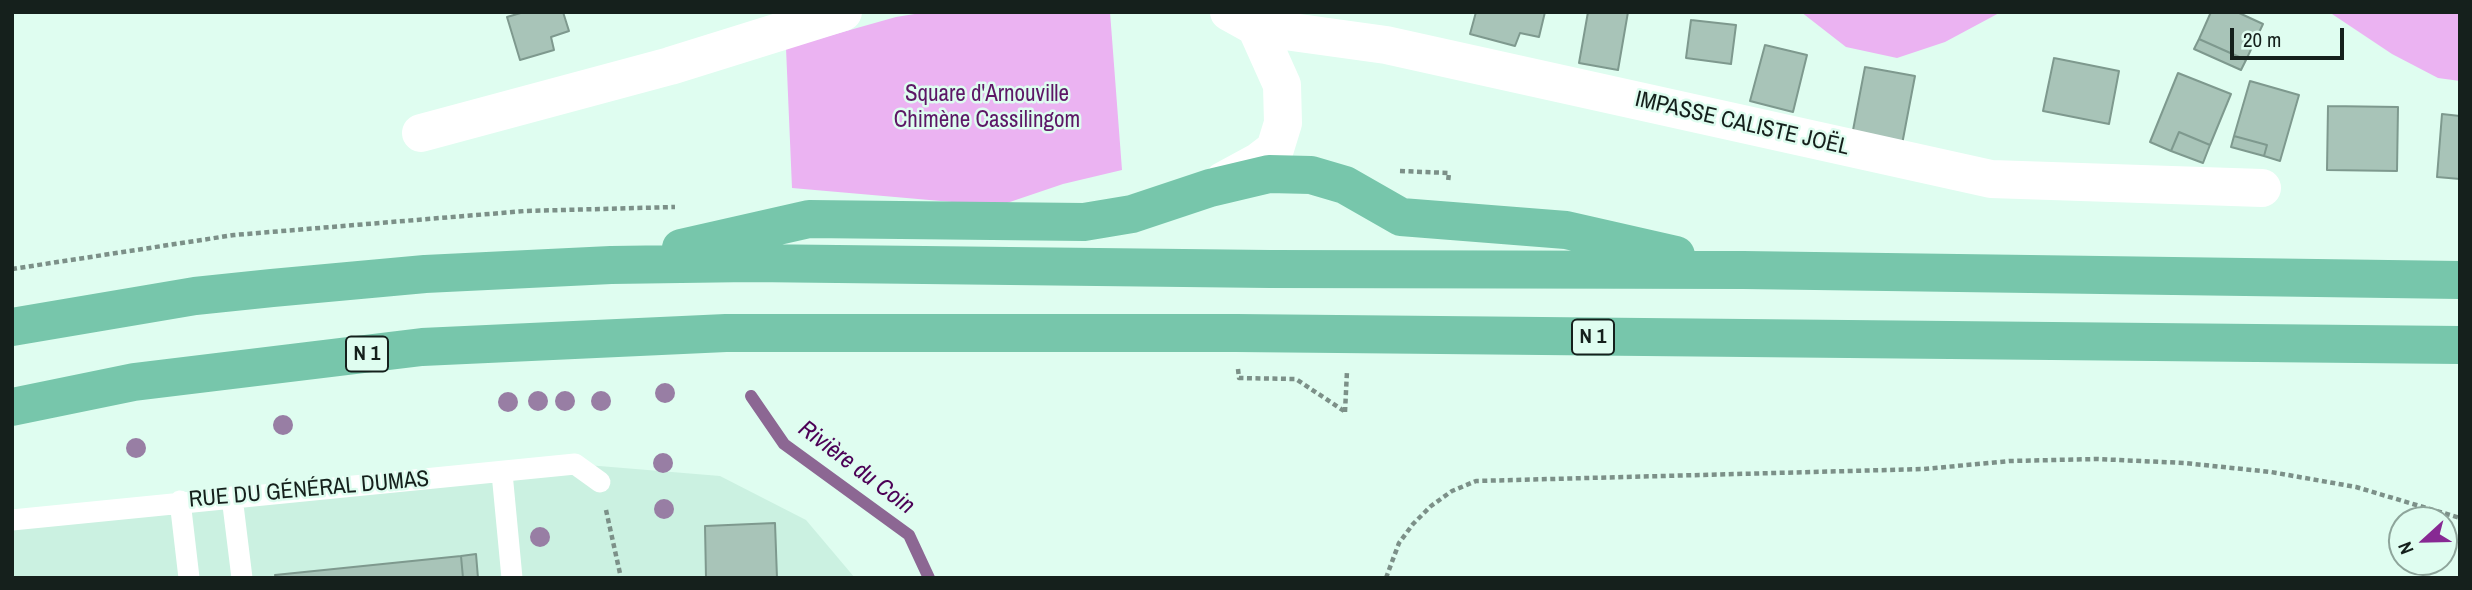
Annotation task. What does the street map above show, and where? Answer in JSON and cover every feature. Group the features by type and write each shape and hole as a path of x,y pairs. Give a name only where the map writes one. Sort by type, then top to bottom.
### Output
{"highway":[{"path":"611,265 809,219 1084,222 1132,214 1210,188 1269,174 1311,175 1345,186 1401,217 1566,230 1743,270"},
{"path":"12,327 142,304 272,288 425,274 611,265 751,263 1242,269 1743,270 2460,280"},
{"name":"N 1","path":"12,407 134,382 422,347 726,333 1236,333 2460,345"}],"street":[{"path":"421,133 670,66 843,12"},
{"path":"1210,188 1258,162 1275,149 1283,123 1282,85 1243,20"},
{"name":"IMPASSE CALISTE JOËL","path":"1243,20 1386,45 1991,179 2262,188"},
{"path":"1283,123 1311,158 1345,186"}],"lane":[{"name":"RUE DU GÉNÉRAL DUMAS","path":"12,520 180,501 502,473 575,464 600,482"},
{"path":"502,473 512,578"},
{"path":"232,497 242,578"},
{"path":"180,501 189,578"}],"path":[{"path":"12,269 234,235 526,211 686,207 711,240"},
{"path":"1296,379 1345,412"},
{"path":"1386,578 1399,543 1413,524 1441,498 1476,481 1924,469 2010,461 2098,459 2184,463 2271,472 2356,487 2460,518"},
{"path":"600,482 621,578"}],"shaded area":[{"path":"575,464 720,476 806,520 855,578 12,578 12,520"}],"green space":[{"name":"Square d'Arnouville Chimène Cassilingom","path":"927,12 1110,12 1122,170 1063,184 998,206 792,188 786,48 896,17"},
{"path":"1801,12 2001,12 1945,42 1897,58 1846,47"},
{"path":"2329,12 2460,12 2460,81 2438,78 2392,54"}],"building":[{"path":"524,12 563,12 569,31 551,37 554,50 520,60 507,17"},
{"path":"1476,12 1545,12 1539,37 1520,33 1515,46 1470,34"},
{"path":"1588,12 1628,12 1618,70 1579,63"},
{"path":"2211,12 2237,12 2263,24 2246,60 2199,39"},
{"path":"1691,20 1736,25 1731,64 1686,58"},
{"path":"2199,39 2246,60 2241,70 2194,49"},
{"path":"1765,45 1807,55 1793,112 1750,101"},
{"path":"2054,58 2119,71 2109,124 2043,111"},
{"path":"1865,67 1915,76 1900,155 1850,146"},
{"path":"2178,73 2231,94 2210,145 2179,132 2171,151 2150,142"},
{"path":"2250,81 2299,95 2280,161 2264,156 2267,145 2234,136"},
{"path":"2328,106 2398,107 2397,171 2327,170"},
{"path":"2442,114 2460,116 2460,179 2437,177"},
{"path":"2179,132 2210,145 2203,163 2171,151"},
{"path":"2234,136 2267,145 2264,156 2231,147"},
{"path":"775,523 777,578 706,578 705,526"},
{"path":"476,554 478,578 463,578 461,556"},
{"path":"461,556 463,578 276,578 275,575"}],"waterway":[{"name":"Rivière du Coin","path":"751,396 784,444 909,535 929,578"}]}
